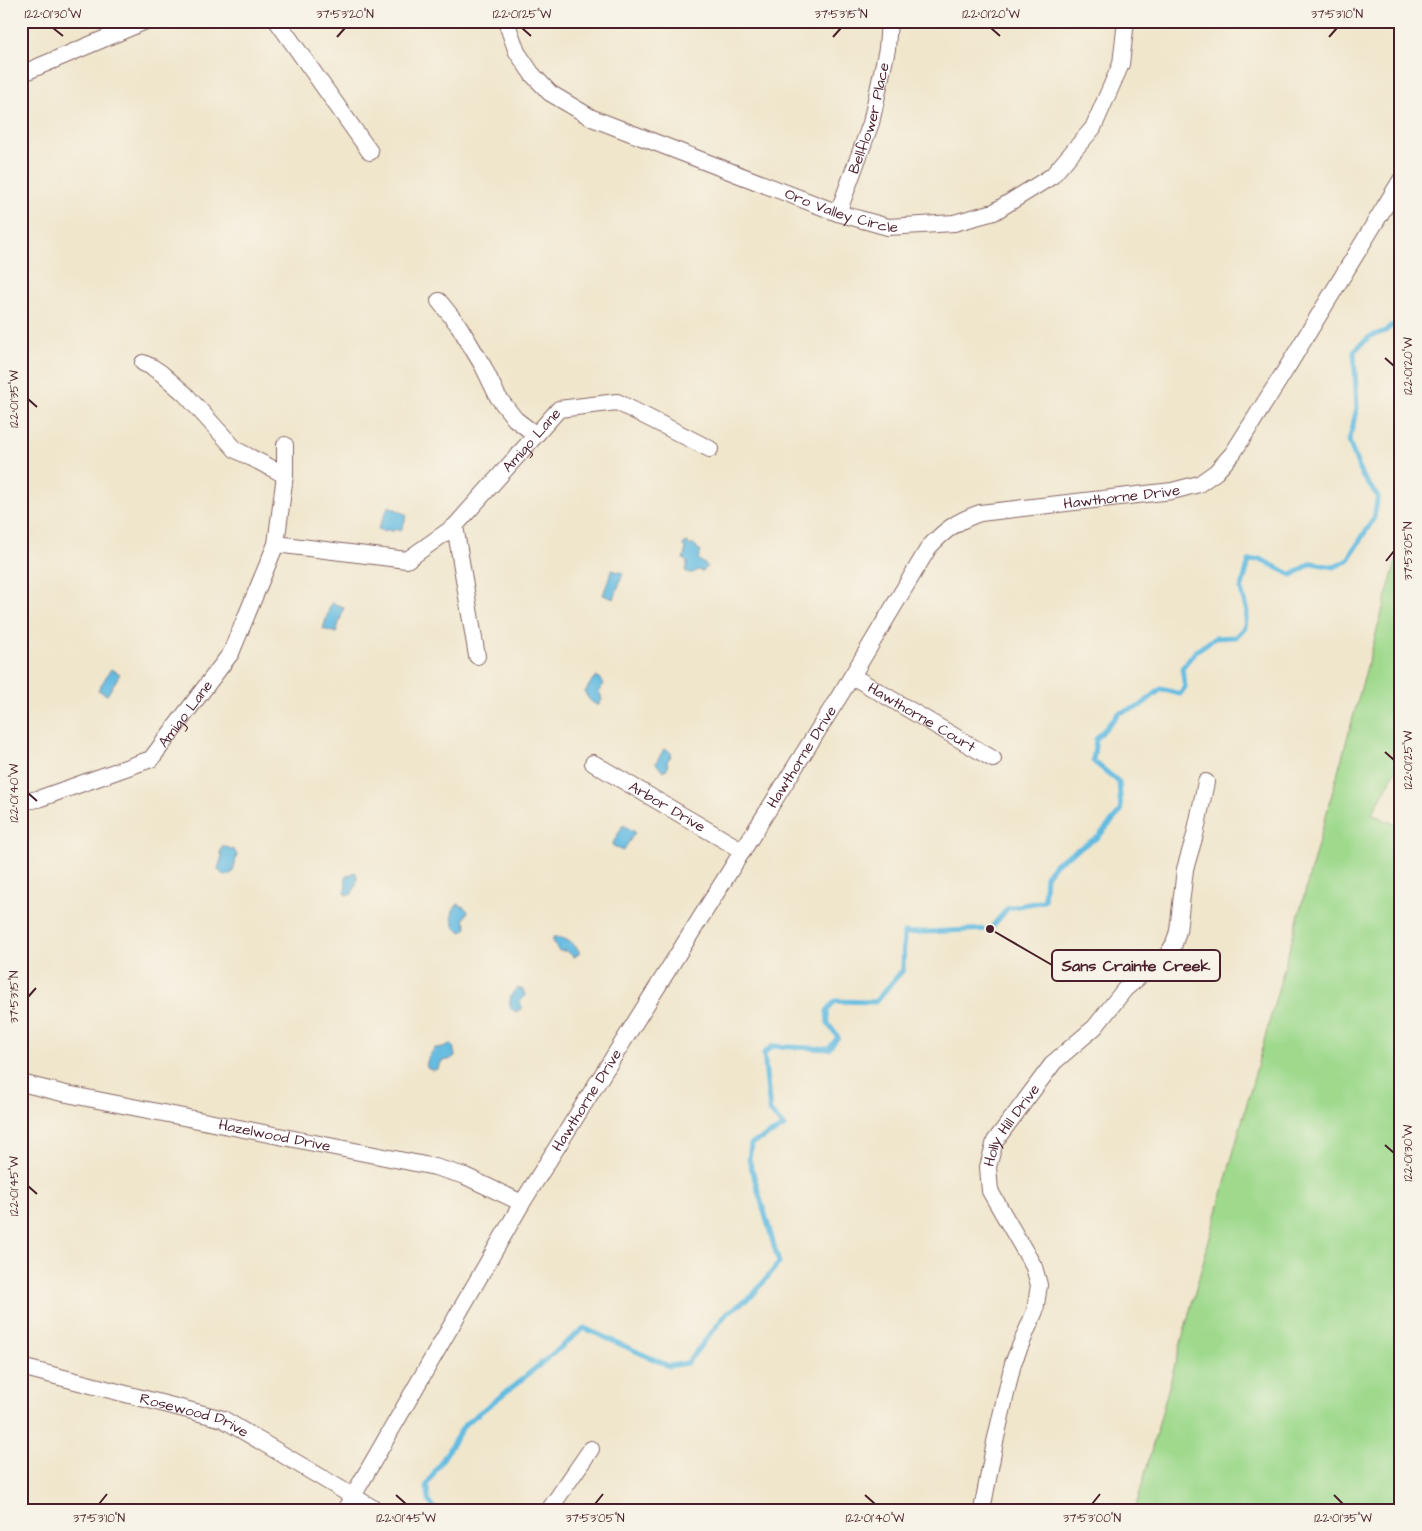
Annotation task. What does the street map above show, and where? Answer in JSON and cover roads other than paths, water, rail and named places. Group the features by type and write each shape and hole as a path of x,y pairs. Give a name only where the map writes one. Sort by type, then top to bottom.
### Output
{"street":[{"path":"21,74 146,21"},
{"path":"277,21 370,152"},
{"name":"Oro Valley Circle","path":"506,21 518,52 532,74 550,92 592,118 838,214 888,227 954,223 994,212 1052,176 1093,128 1121,64 1126,21"},
{"name":"Bellflower Place","path":"838,214 871,123 887,49 889,21"},
{"name":"Hawthorne Drive","path":"350,1503 522,1203 852,676 930,547 942,534 961,520 980,513 1172,491 1199,484 1216,472 1233,453 1397,186"},
{"path":"439,301 459,326 483,366 498,397 515,419 536,435"},
{"path":"143,363 157,370 186,394 236,450 285,475"},
{"name":"Amigo Lane","path":"276,544 407,560 455,526 559,409 617,402 710,449"},
{"name":"Amigo Lane","path":"21,802 38,798 150,759 231,652 276,544 285,475 285,445"},
{"path":"455,526 477,656"},
{"name":"Hawthorne Court","path":"852,676 993,759"},
{"name":"Arbor Drive","path":"593,763 743,851"},
{"name":"Holly Hill Drive","path":"982,1510 1013,1363 1034,1311 1039,1285 1034,1267 990,1191 988,1167 995,1141 1054,1062 1095,1027 1125,989 1168,954 1174,944 1178,931 1185,869 1195,835 1206,782"},
{"name":"Hazelwood Drive","path":"21,1083 72,1095 435,1167 466,1176 522,1203"},
{"name":"Rosewood Drive","path":"21,1366 223,1419 350,1503 376,1510"},
{"path":"549,1510 591,1450"}],"water":[{"path":"389,506 407,515 401,531 394,529 393,532 386,529 385,532 378,529"},
{"path":"688,542 689,546 694,544 701,552 698,559 707,566 703,571 697,570 688,573 685,571 687,562 683,559 686,549 683,546 684,543"},
{"path":"612,570 623,573 614,599 603,595"},
{"path":"331,603 344,607 336,633 323,629"},
{"path":"111,669 120,674 107,695 98,690"},
{"path":"596,677 600,678 604,684 599,691 602,699 599,705 594,704 585,692"},
{"path":"664,749 671,753 671,756 667,761 668,767 665,771 662,771 656,763"},
{"path":"623,825 635,832 623,851 612,845"},
{"path":"223,846 234,850 237,855 233,872 227,876 223,875 218,869"},
{"path":"355,872 357,877 356,886 352,894 347,895 345,894 345,877"},
{"path":"458,904 468,911 464,919 467,928 462,932 455,928 452,917 453,910"},
{"path":"553,937 564,939 571,943 577,948 579,954 574,957 567,951 559,951 553,943"},
{"path":"518,988 523,990 525,995 520,1002 522,1008 516,1012 511,1009 510,1000 512,994"},
{"path":"450,1044 453,1046 455,1056 449,1060 443,1060 437,1069 427,1068 430,1055 435,1048 441,1048"}],"waterway":[{"path":"1352,21 1362,23 1367,21"},
{"path":"436,1510 428,1500 427,1484 465,1424 584,1328 669,1366 687,1363 727,1313 752,1296 779,1263 749,1159 751,1144 784,1127 770,1111 764,1053 773,1046 829,1049 838,1037 828,1024 827,1011 835,1001 875,1002 903,970 904,933 990,929 1008,908 1044,901 1046,876 1056,863 1098,837 1121,811 1119,782 1093,761 1096,739 1119,713 1140,706 1161,689 1180,694 1185,687 1182,668 1196,651 1215,638 1236,637 1245,627 1247,612 1241,590 1249,561 1260,559 1292,575 1312,563 1334,567 1347,561 1374,518 1378,496 1362,476 1349,441 1357,408 1354,351 1369,337 1385,331 1401,319"}],"place":[{"name":"Sans Crainte Creek","path":"990,929"}]}
